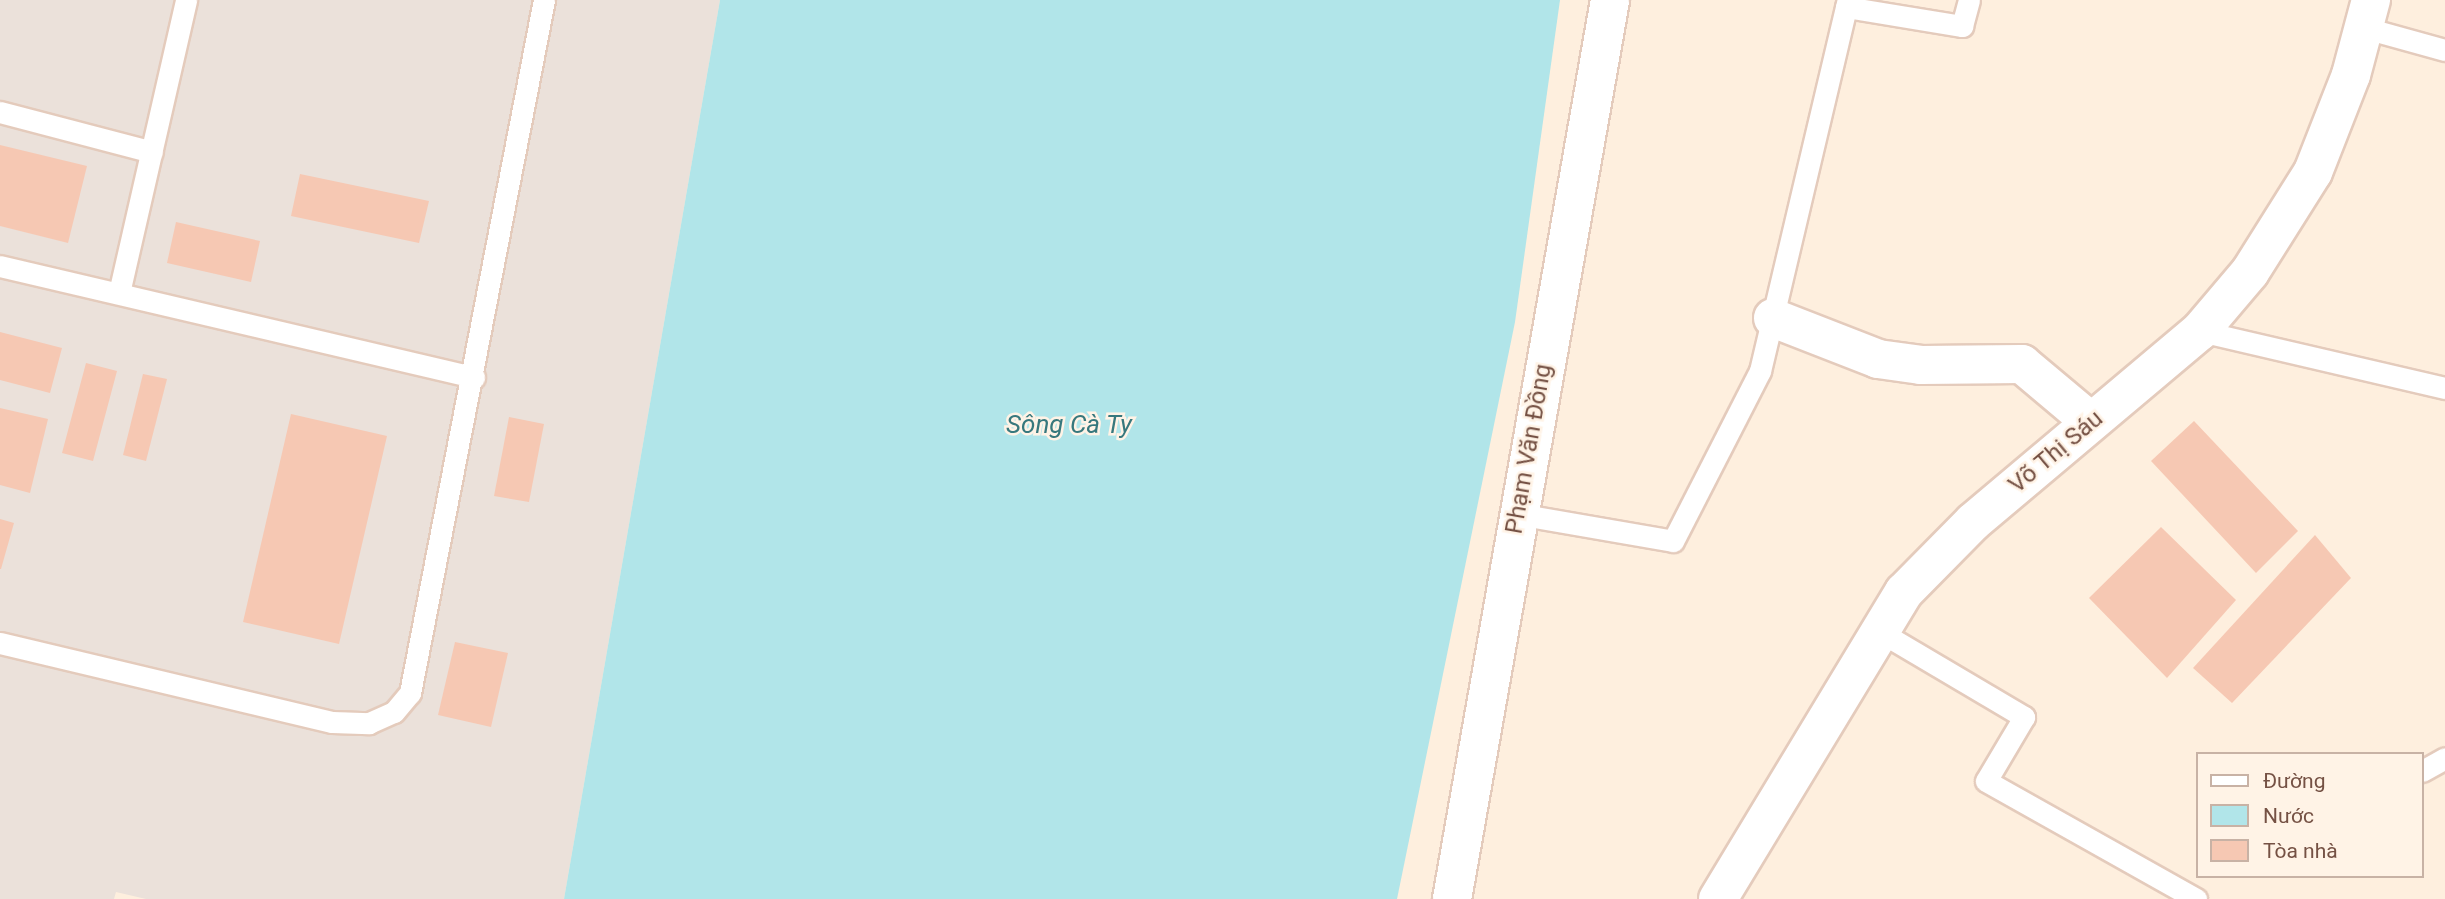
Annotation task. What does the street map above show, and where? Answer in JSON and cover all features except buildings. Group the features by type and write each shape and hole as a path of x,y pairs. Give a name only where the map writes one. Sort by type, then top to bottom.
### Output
{"street":[{"name":"Phạm Văn Đồng","path":"1452,899 1517,514 1610,0"},
{"name":"Võ Thị Sáu","path":"1718,899 1877,630 1964,531 2200,331 2250,272 2313,172 2368,14"},
{"path":"1773,317 1878,359 1921,365 2022,364 2091,422"}],"lane":[{"path":"119,293 186,0"},
{"path":"0,643 332,722 369,723 394,712 410,693 474,377 544,0"},
{"path":"1517,514 1673,541 1751,392 1773,317 1847,4 1962,26 1969,0"},
{"path":"2368,14 2445,50"},
{"path":"0,112 152,152"},
{"path":"0,266 474,377"},
{"path":"2200,331 2445,388"},
{"path":"1877,630 2024,717 1986,781 2196,899"},
{"path":"2424,770 2445,758"}],"shaded area":[{"path":"0,0 720,0 564,899 146,899 116,892 114,899 0,899"}],"water":[{"name":"Sông Cà Ty","path":"720,0 1560,0 1515,322 1397,899 564,899"}]}
